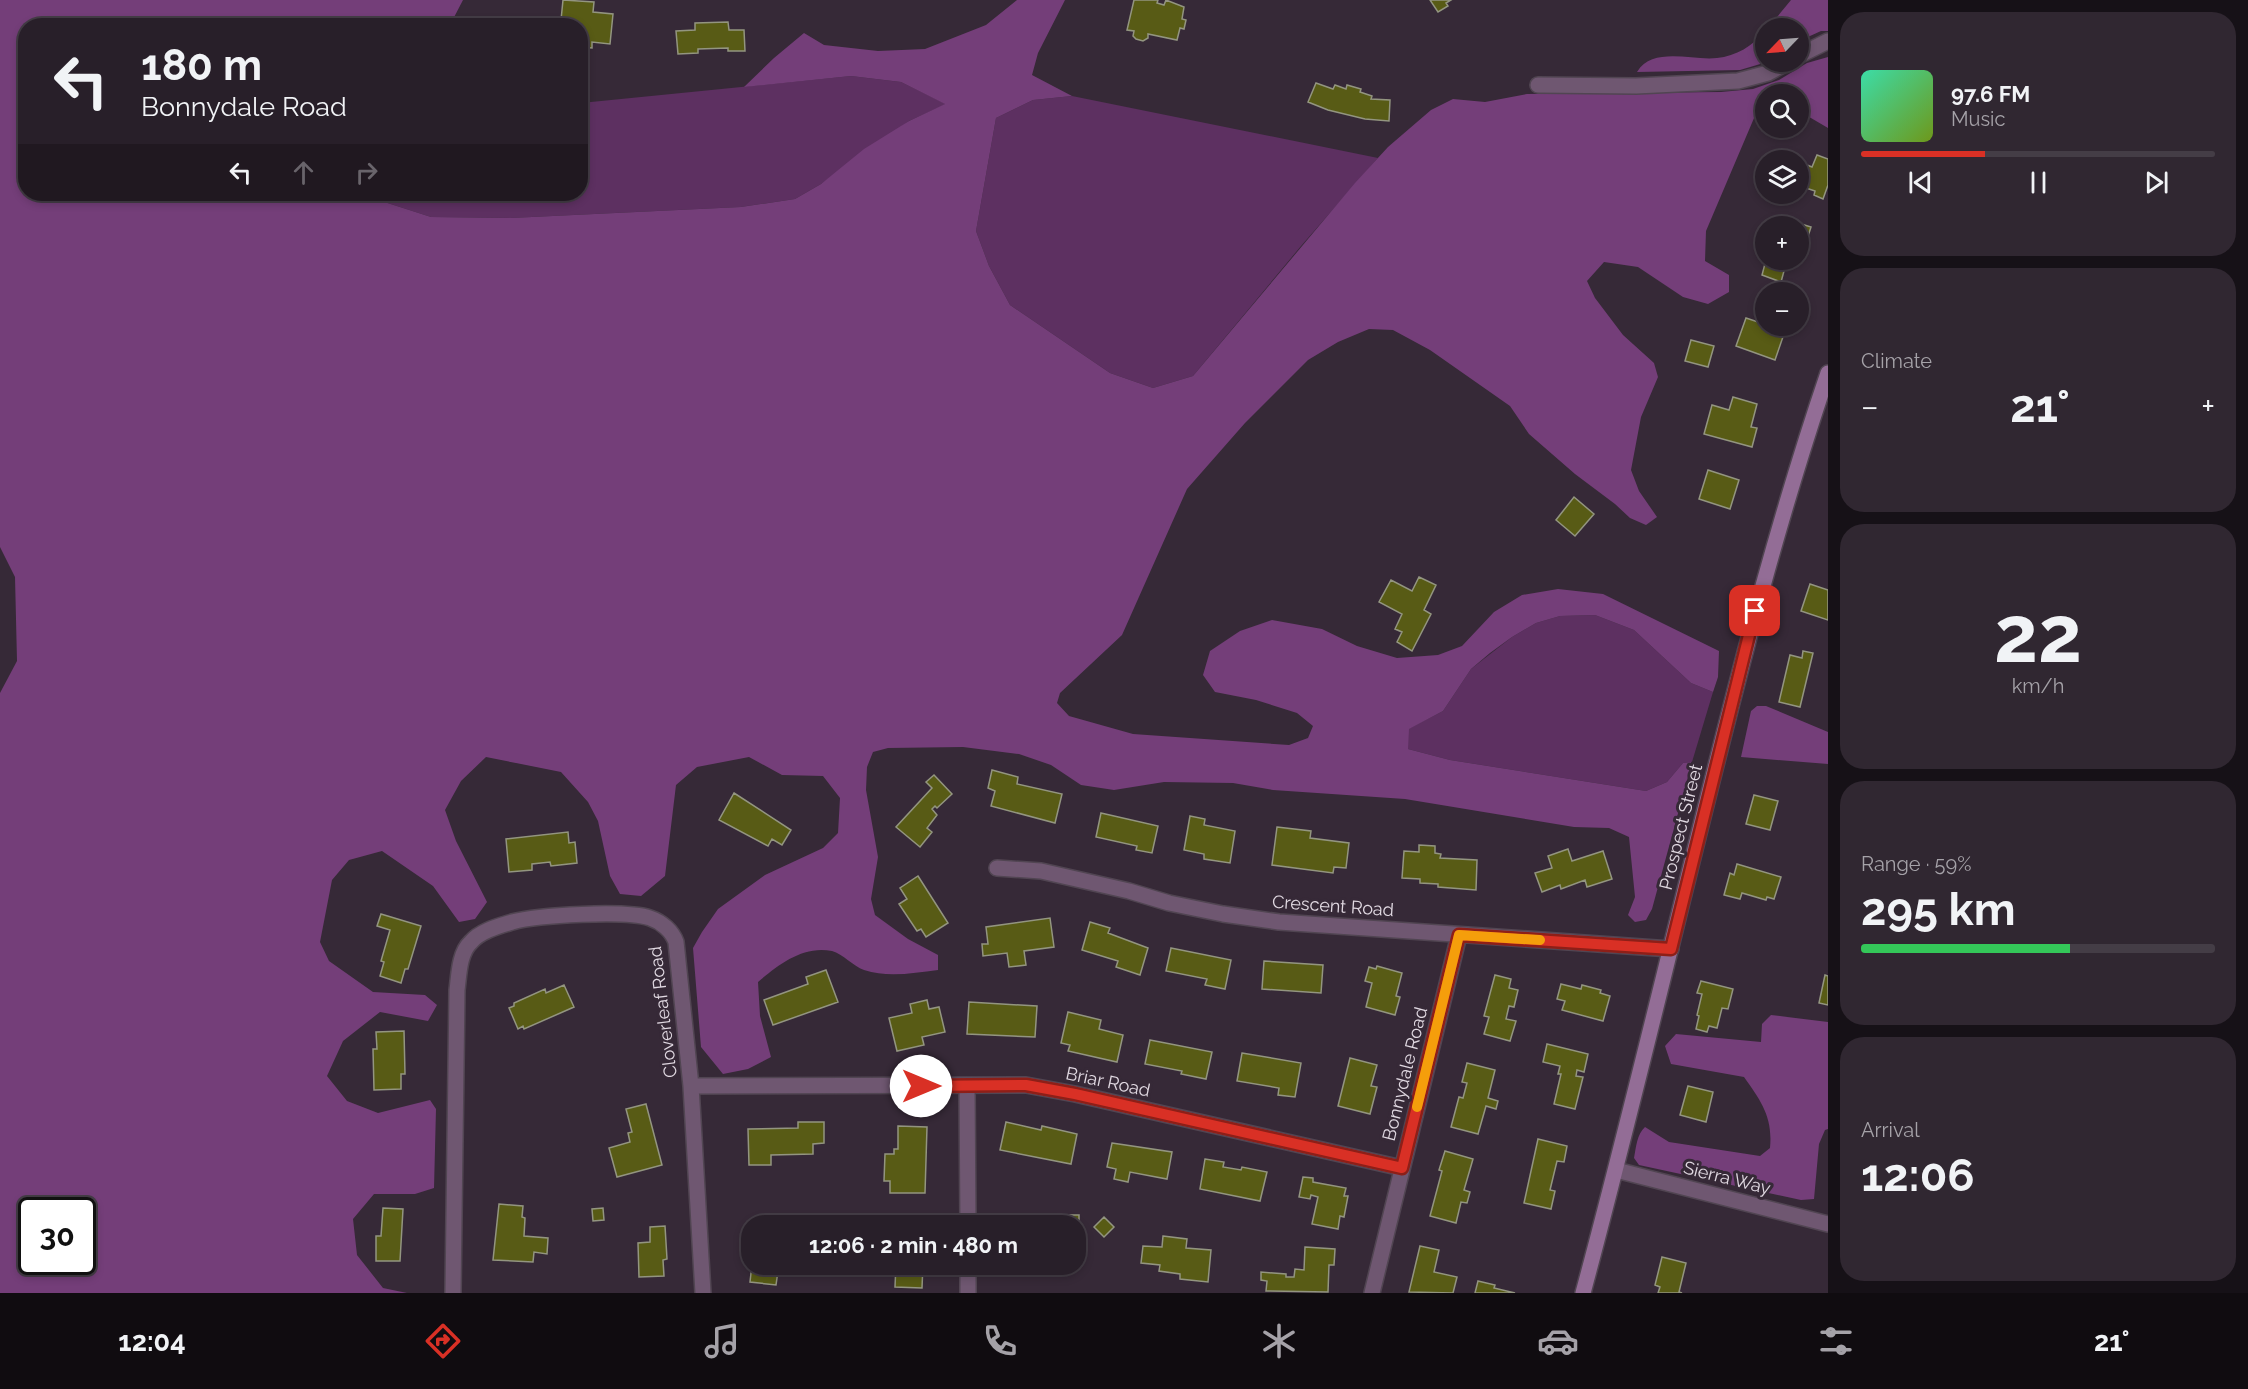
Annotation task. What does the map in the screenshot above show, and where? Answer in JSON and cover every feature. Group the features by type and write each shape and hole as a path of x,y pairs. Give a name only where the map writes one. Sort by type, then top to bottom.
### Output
{"main road":[{"name":"Prospect Street","path":"1583,1293 1766,571 1826,382"}],"street":[{"path":"1809,50 1828,41"},
{"path":"1538,84 1636,86 1738,81 1770,72"},
{"name":"Crescent Road","path":"997,868 1041,872 1129,891 1169,903 1246,918 1671,949"},
{"name":"Cloverleaf Road","path":"453,1293 457,990 459,967 468,944 475,938 512,922 531,918 629,914 651,918 664,925 674,935 676,942 691,1086 703,1293"},
{"name":"Bonnydale Road","path":"1372,1293 1459,935"},
{"name":"Briar Road","path":"691,1086 1026,1085 1402,1168"},
{"path":"968,1086 968,1215"},
{"name":"Sierra Way","path":"1616,1170 1828,1224"},
{"path":"968,1275 968,1293"}],"shaded area":[{"path":"0,0 463,0 454,18 18,18 18,201 381,201 431,217 511,218 741,207 795,199 821,184 864,149 909,121 945,104 901,82 851,76 744,87 804,33 824,45 878,51 925,49 986,25 1017,0 1065,0 1038,53 1032,75 1072,96 1033,100 996,118 976,231 989,266 1010,305 1110,373 1153,388 1193,376 1388,147 1431,110 1453,99 1485,102 1527,94 1721,92 1755,88 1755,116 1706,231 1705,261 1729,275 1729,292 1708,304 1683,297 1638,267 1604,262 1587,281 1595,298 1623,335 1654,363 1658,377 1641,417 1631,470 1639,491 1657,517 1646,525 1630,518 1529,434 1510,406 1430,350 1393,330 1369,329 1338,342 1308,360 1245,423 1187,489 1122,635 1060,693 1057,703 1069,716 1133,734 1289,745 1308,738 1313,726 1297,713 1256,700 1215,692 1203,675 1210,651 1240,631 1272,620 1322,629 1357,646 1397,658 1438,655 1462,646 1494,612 1522,595 1558,589 1603,594 1719,651 1718,677 1713,692 1691,683 1634,630 1595,615 1560,616 1536,623 1512,637 1471,669 1443,711 1409,729 1408,749 1450,760 1646,791 1667,782 1683,763 1692,762 1652,909 1646,920 1635,922 1628,915 1635,897 1629,837 1609,828 1574,827 1405,799 1273,790 1233,783 1164,782 1114,790 1081,785 1051,765 1019,754 963,747 888,748 873,752 867,767 866,790 878,857 871,899 875,915 908,939 938,955 938,970 882,974 864,970 832,951 821,950 792,958 758,982 760,1016 771,1057 748,1069 723,1074 701,1047 693,948 718,909 765,875 823,848 838,833 840,798 823,776 782,775 749,757 697,767 676,785 665,876 641,896 620,894 610,876 598,821 588,802 561,772 486,757 461,781 445,810 456,841 487,902 475,919 459,922 433,886 382,851 349,860 332,880 320,942 329,961 373,992 425,995 437,1005 428,1021 380,1012 343,1041 327,1076 347,1101 378,1113 430,1100 436,1109 434,1188 415,1194 374,1194 353,1219 357,1255 383,1288 407,1293 0,1293 0,693 17,661 15,577 0,547"},
{"path":"1791,0 1828,0 1828,31 1821,31 1809,36 1809,18 1776,18"},
{"path":"1755,41 1755,66 1740,70 1637,72 1653,59 1674,56 1717,58 1737,53"},
{"path":"1828,57 1828,128 1809,117 1809,84 1767,84 1792,72 1809,72 1809,62"},
{"path":"851,76 901,82 946,104 909,121 821,184 795,199 741,207 511,218 431,217 381,201 588,201 588,102"},
{"path":"1072,96 1378,158 1193,376 1153,388 1110,373 1010,305 989,266 976,231 996,118 1033,100"},
{"path":"1595,615 1634,630 1691,683 1713,692 1692,762 1683,763 1667,782 1646,791 1450,760 1408,749 1408,729 1443,711 1471,669 1512,637 1536,623 1560,616"},
{"path":"1757,706 1766,706 1828,732 1828,764 1741,757 1751,711"},
{"path":"1771,1015 1828,1022 1828,1129 1825,1130 1819,1144 1814,1199 1801,1200 1639,1165 1634,1158 1636,1145 1645,1127 1669,1142 1760,1156 1770,1148 1768,1118 1744,1077 1671,1064 1665,1046 1676,1034 1761,1042 1762,1024"}],"building":[{"path":"563,0 594,2 593,12 613,14 610,44 592,42 592,48 588,48 588,18 561,18"},
{"path":"1134,0 1158,0 1157,3 1164,5 1166,0 1184,7 1182,19 1186,20 1184,29 1180,28 1177,40 1148,34 1148,38 1143,41 1136,39 1133,36 1134,31 1127,30"},
{"path":"1430,0 1451,0 1446,3 1448,6 1438,12"},
{"path":"728,22 729,30 744,30 745,51 728,51 728,48 698,49 698,53 678,54 676,31 695,30 695,23"},
{"path":"1316,83 1333,89 1335,85 1346,89 1347,85 1361,89 1360,92 1372,96 1371,99 1390,100 1389,121 1365,119 1328,110 1308,102"},
{"path":"1817,155 1828,159 1828,185 1823,199 1814,195 1815,191 1809,189 1809,166 1812,167"},
{"path":"1763,270 1784,270 1781,282 1762,275"},
{"path":"1746,318 1755,321 1755,336 1783,336 1775,360 1736,346"},
{"path":"1691,340 1714,346 1708,367 1685,361"},
{"path":"1733,397 1757,404 1751,427 1757,428 1752,447 1704,434 1712,405 1729,410"},
{"path":"1708,470 1739,480 1730,509 1699,499"},
{"path":"1574,497 1594,514 1575,536 1556,520"},
{"path":"1419,577 1436,585 1424,610 1431,614 1412,651 1397,642 1402,632 1395,629 1402,614 1379,602 1391,580 1412,591"},
{"path":"1810,584 1828,590 1828,620 1801,611"},
{"path":"1803,651 1813,653 1800,707 1779,702 1790,655 1802,658"},
{"path":"992,770 1018,777 1017,784 1062,794 1055,823 991,806 995,791 988,788"},
{"path":"934,775 952,794 937,808 935,806 932,809 937,815 927,828 932,832 920,847 896,827 932,788 926,782"},
{"path":"734,793 791,830 782,845 772,839 768,846 719,820"},
{"path":"1754,795 1778,801 1770,830 1746,824"},
{"path":"1101,813 1158,826 1152,853 1136,850 1137,846 1096,837"},
{"path":"1190,816 1205,819 1204,825 1235,831 1230,863 1204,859 1204,854 1184,850"},
{"path":"1277,827 1311,831 1310,838 1349,843 1346,868 1334,867 1333,873 1272,865"},
{"path":"568,832 569,843 575,842 577,863 551,866 550,862 532,864 532,870 509,872 506,839"},
{"path":"1419,845 1435,846 1435,853 1441,854 1440,858 1477,860 1476,890 1438,887 1438,884 1420,883 1420,879 1402,878 1404,851 1419,852"},
{"path":"1568,849 1572,861 1603,851 1612,879 1587,887 1585,880 1561,889 1560,885 1542,892 1535,873 1552,868 1548,856"},
{"path":"1737,864 1781,877 1774,899 1767,897 1766,900 1742,893 1740,899 1724,895 1730,873 1734,875"},
{"path":"918,876 948,923 926,937 921,929 917,931 899,904 907,899 900,888"},
{"path":"381,914 421,926 408,969 405,969 401,983 380,976 384,962 381,961 390,930 377,926"},
{"path":"1050,918 1054,947 1024,951 1026,965 1009,967 1007,953 983,956 982,944 988,944 986,927"},
{"path":"1090,922 1110,928 1108,933 1148,948 1140,975 1116,967 1118,961 1082,950"},
{"path":"1171,948 1231,960 1225,989 1205,985 1207,979 1166,971"},
{"path":"1264,961 1323,965 1321,993 1262,989"},
{"path":"1377,966 1402,973 1396,996 1400,997 1395,1015 1366,1007 1372,983 1365,981 1369,967 1376,969"},
{"path":"826,970 838,1002 773,1025 764,1000 808,984 806,977"},
{"path":"1495,975 1511,979 1509,988 1518,990 1514,1007 1509,1006 1506,1019 1516,1021 1510,1041 1484,1034 1489,1017 1484,1016"},
{"path":"1825,975 1828,976 1828,1005 1819,1003"},
{"path":"1701,981 1733,989 1728,1009 1722,1008 1717,1028 1709,1026 1707,1032 1696,1029 1702,994 1697,993"},
{"path":"1561,984 1581,989 1582,985 1601,990 1600,993 1610,996 1603,1021 1562,1010 1565,1001 1557,999"},
{"path":"564,985 574,1007 524,1029 523,1026 518,1029 509,1008 514,1006 514,1003 545,989 546,993"},
{"path":"927,1000 929,1009 939,1007 945,1032 922,1037 924,1045 897,1051 889,1018 912,1013 910,1004"},
{"path":"969,1002 1037,1006 1035,1037 967,1034"},
{"path":"1068,1012 1101,1020 1099,1029 1123,1035 1117,1062 1068,1051 1070,1045 1061,1043"},
{"path":"404,1031 405,1074 401,1074 401,1089 374,1090 373,1049 377,1049 376,1032"},
{"path":"1150,1040 1212,1052 1206,1079 1181,1074 1182,1071 1145,1064"},
{"path":"1547,1044 1588,1054 1584,1072 1577,1070 1576,1076 1583,1077 1575,1109 1554,1104 1561,1074 1558,1074 1560,1066 1543,1062"},
{"path":"1242,1053 1301,1063 1295,1097 1278,1095 1279,1088 1237,1081"},
{"path":"1350,1058 1377,1065 1371,1086 1377,1087 1370,1114 1338,1106"},
{"path":"1467,1063 1495,1070 1488,1098 1498,1101 1496,1109 1486,1106 1478,1134 1451,1127 1459,1097 1463,1098 1467,1083 1462,1082"},
{"path":"1688,1086 1713,1092 1706,1122 1680,1115"},
{"path":"646,1104 662,1165 617,1177 609,1148 630,1142 628,1133 632,1132 626,1109"},
{"path":"798,1122 824,1122 824,1143 813,1144 813,1154 771,1155 771,1165 749,1165 748,1129 798,1128"},
{"path":"1006,1122 1041,1130 1042,1126 1077,1134 1071,1164 1000,1150"},
{"path":"898,1126 927,1127 925,1193 890,1193 890,1181 884,1181 885,1154 894,1154 894,1149 898,1149"},
{"path":"1538,1139 1567,1146 1564,1162 1557,1161 1550,1190 1555,1191 1551,1209 1524,1203"},
{"path":"1112,1143 1172,1152 1167,1179 1130,1172 1128,1182 1114,1179 1116,1169 1107,1167"},
{"path":"1445,1151 1473,1159 1464,1190 1470,1192 1467,1203 1461,1202 1456,1223 1430,1216"},
{"path":"1205,1159 1224,1162 1223,1167 1241,1170 1242,1167 1267,1172 1260,1201 1200,1189"},
{"path":"1303,1177 1313,1178 1313,1182 1346,1188 1344,1196 1348,1196 1344,1217 1340,1216 1338,1229 1312,1224 1318,1197 1311,1195 1310,1199 1299,1197"},
{"path":"499,1204 523,1206 524,1236 548,1238 547,1254 534,1252 533,1262 493,1260"},
{"path":"383,1208 403,1209 400,1261 376,1261 376,1236 381,1236"},
{"path":"603,1208 604,1220 593,1221 592,1209"},
{"path":"1104,1217 1114,1227 1104,1237 1094,1227"},
{"path":"665,1226 667,1259 663,1260 664,1276 639,1277 638,1243 650,1242 650,1227"},
{"path":"1163,1236 1187,1239 1186,1248 1211,1250 1208,1282 1180,1279 1180,1274 1159,1271 1160,1265 1141,1263 1143,1246 1162,1247"},
{"path":"1420,1246 1439,1250 1434,1272 1457,1277 1453,1293 1409,1292"},
{"path":"1305,1247 1335,1249 1334,1265 1329,1265 1328,1292 1266,1291 1267,1281 1261,1280 1261,1272 1294,1277 1295,1269 1304,1270"},
{"path":"1662,1257 1686,1263 1679,1292 1682,1293 1658,1293 1660,1287 1655,1285"},
{"path":"751,1275 777,1275 776,1285 750,1282"},
{"path":"896,1275 923,1275 922,1288 895,1287"},
{"path":"1478,1281 1495,1285 1494,1288 1515,1293 1475,1293"}],"slow traffic":[{"path":"1417,1107 1459,935 1540,940"}],"route":[{"path":"921,1086 1026,1085 1402,1168 1459,935 1671,949 1755,611"}]}
